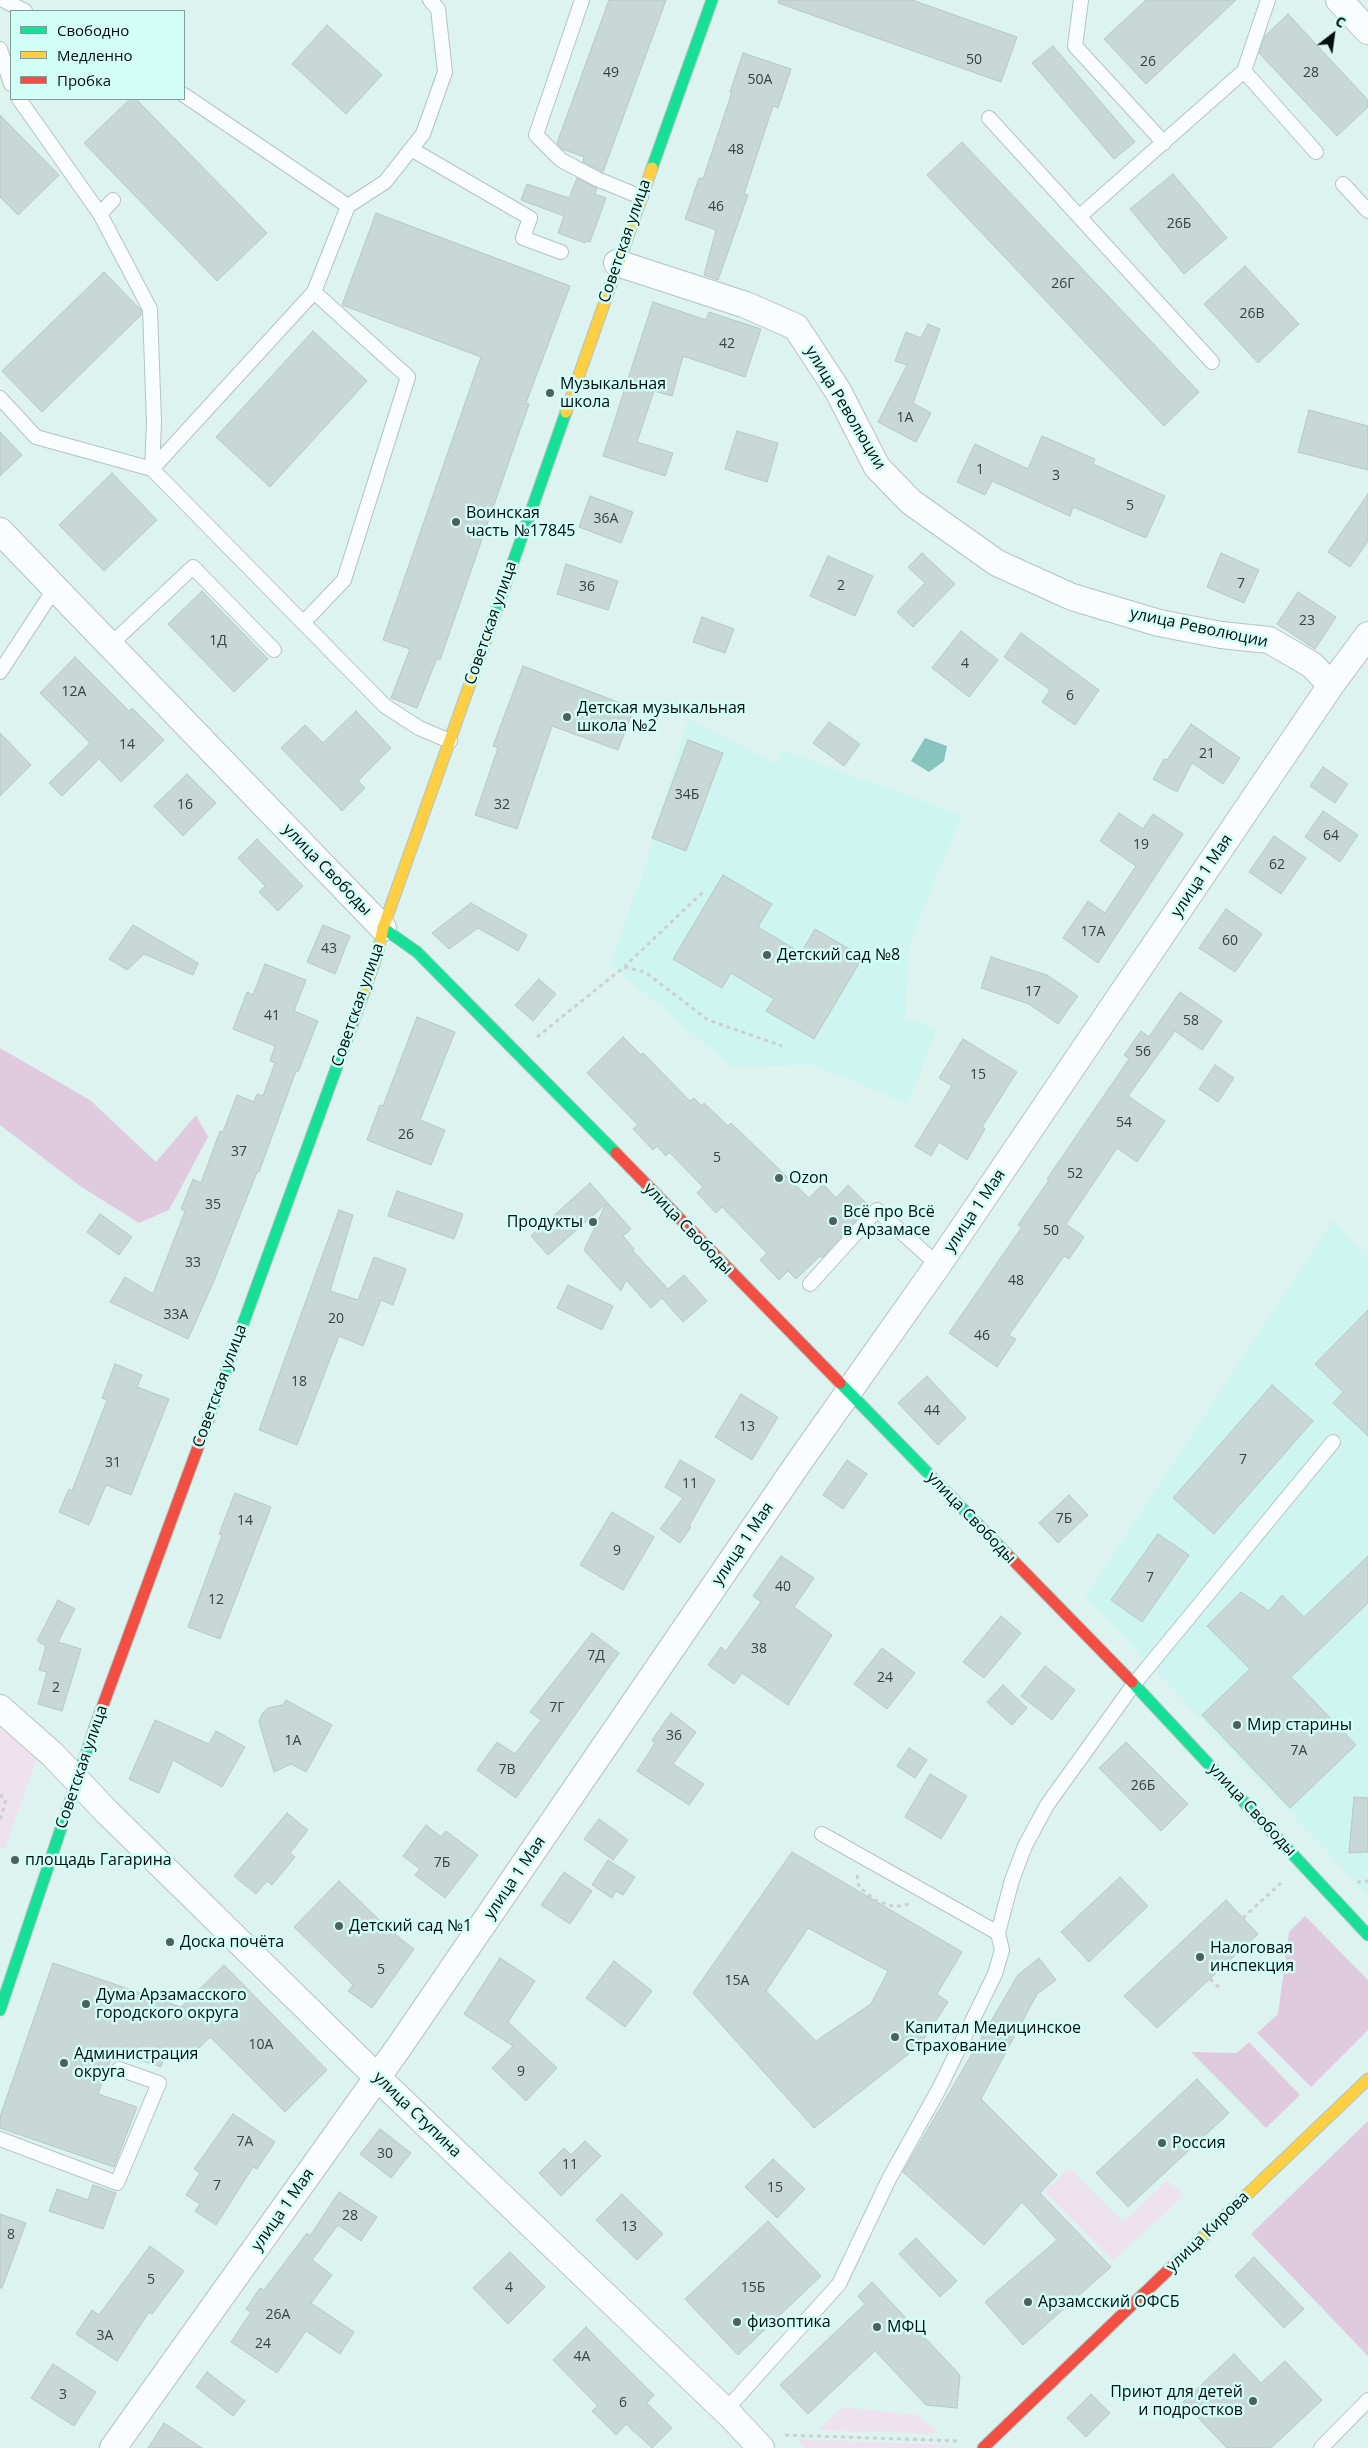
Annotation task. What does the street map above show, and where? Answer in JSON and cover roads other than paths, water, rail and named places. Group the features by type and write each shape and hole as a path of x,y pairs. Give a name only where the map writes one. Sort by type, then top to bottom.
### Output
{"street":[{"name":"Советская улица","path":"0,2010 76,1779 346,1044 378,952 383,928 712,0"},
{"path":"1339,0 1368,31"},
{"name":"улица Революции","path":"618,263 746,305 796,327 838,391 877,467 911,502 997,563 1072,596 1159,623 1221,635 1269,640 1312,665 1332,685"},
{"name":"улица Свободы","path":"0,531 383,928 424,959 1134,1684 1368,1935"},
{"name":"улица 1 Мая","path":"113,2448 377,2077 938,1265 1332,685 1368,635"},
{"path":"0,1708 76,1779"},
{"name":"улица Ступина","path":"76,1779 106,1812 377,2077 725,2411 761,2448"},
{"name":"улица Кирова","path":"982,2448 1368,2079"}],"lane":[{"path":"3,0 23,10"},
{"path":"152,469 314,292 348,206 385,182 423,134 445,72 438,9 430,0"},
{"path":"582,0 536,135 561,160 597,179 641,197"},
{"path":"1081,0 1075,46 1164,144"},
{"path":"1080,216 1164,144 1244,71 1268,0"},
{"path":"0,48 10,81"},
{"path":"1244,71 1316,152"},
{"path":"185,96 348,206"},
{"path":"20,100 100,214 150,309 154,422 152,469"},
{"path":"989,118 1212,362"},
{"path":"411,149 530,218 523,238 561,252"},
{"path":"1343,184 1368,211"},
{"path":"100,214 113,200"},
{"path":"303,623 344,580 408,378 314,292"},
{"path":"0,398 36,437 152,469 385,706 419,728 450,741"},
{"path":"110,645 193,567 274,650"},
{"path":"0,672 15,647 42,611 55,588"},
{"path":"810,1284 877,1210 938,1265"},
{"path":"725,2411 839,2284 889,2179 939,2089 995,1974 1002,1950 998,1933 1012,1880 1034,1830 1048,1805 1134,1684 1333,1442"},
{"path":"822,1834 998,1933"},
{"path":"0,2139 117,2183 159,2083 119,2069"},
{"path":"1321,2448 1368,2400"}],"place":[{"name":"Музыкальная школа","path":"550,393"},
{"name":"Воинская часть №17845","path":"456,522"},
{"name":"Детская музыкальная школа №2","path":"567,717"},
{"name":"Детский сад №8","path":"767,955"},
{"name":"Ozon","path":"779,1178"},
{"name":"Всё про Всё в Арзамасе","path":"833,1221"},
{"name":"Продукты","path":"593,1222"},
{"name":"Мир старины","path":"1237,1725"},
{"name":"площадь Гагарина","path":"15,1860"},
{"name":"Детский сад №1","path":"339,1926"},
{"name":"Доска почёта","path":"170,1942"},
{"name":"Налоговая инспекция","path":"1200,1957"},
{"name":"Дума Арзамасского городского округа","path":"86,2004"},
{"name":"Капитал Медицинское Страхование","path":"895,2037"},
{"name":"Администрация округа","path":"64,2063"},
{"name":"Россия","path":"1162,2143"},
{"name":"Арзамсский ОФСБ","path":"1028,2302"},
{"name":"физоптика","path":"737,2322"},
{"name":"МФЦ","path":"877,2327"},
{"name":"Приют для детей и подростков","path":"1253,2401"}]}
